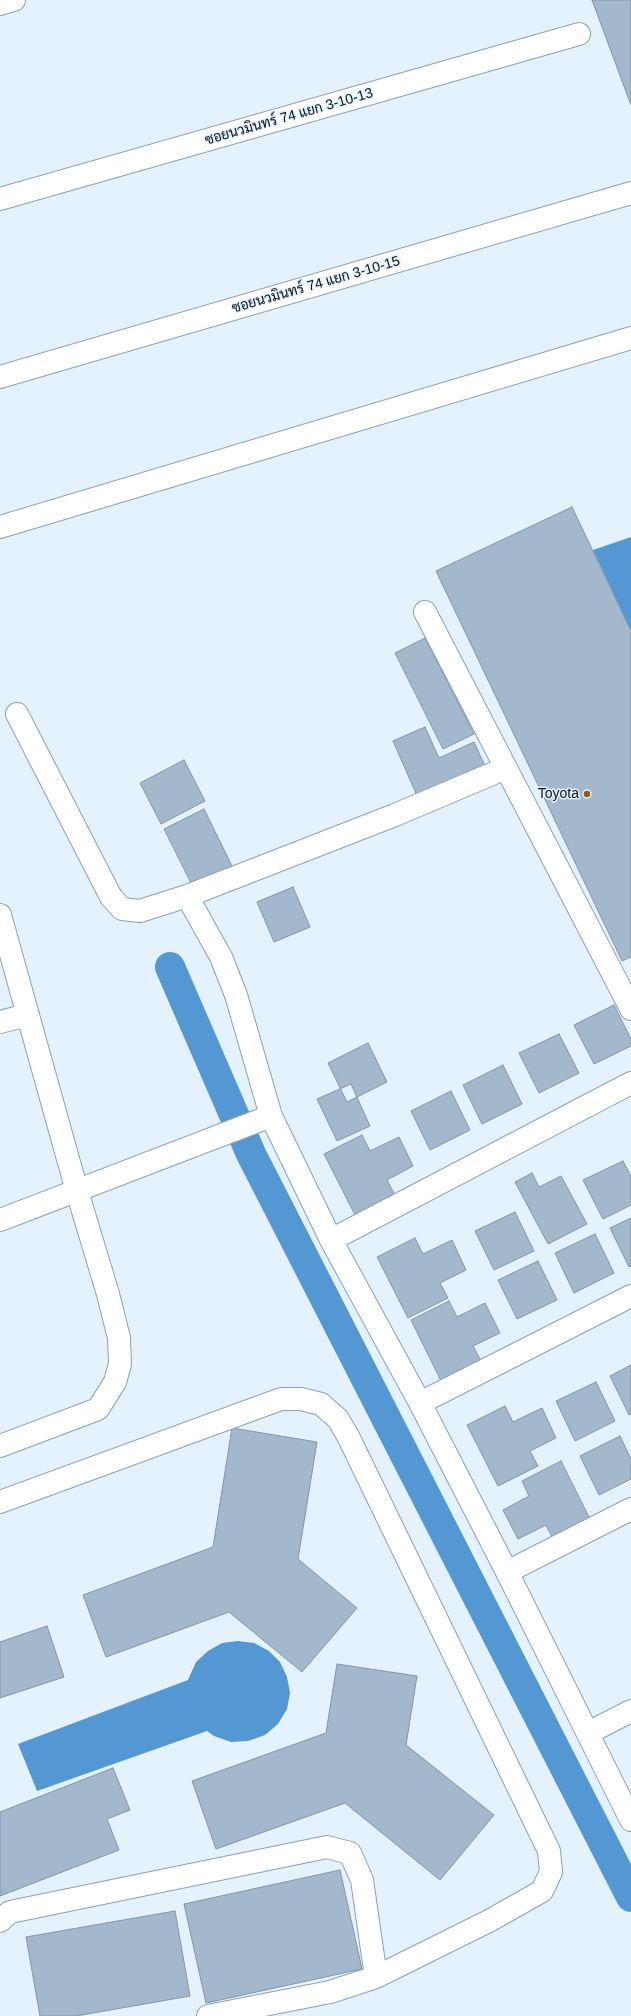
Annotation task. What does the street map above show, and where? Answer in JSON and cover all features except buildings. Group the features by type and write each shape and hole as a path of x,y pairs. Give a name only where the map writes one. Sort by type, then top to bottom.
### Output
{"street":[{"path":"0,4 14,0"},
{"name":"ซอยนวมินทร์ 74 แยก 3-10-13","path":"0,199 579,34"},
{"name":"ซอยนวมินทร์ 74 แยก 3-10-15","path":"0,377 631,193"},
{"path":"0,527 631,338"},
{"path":"425,612 631,1009"},
{"path":"17,714 111,898 122,909 140,911 187,896 395,815 506,768"},
{"path":"187,896 221,957 236,995 271,1116 331,1240 420,1403 507,1572 631,1820"},
{"path":"0,915 77,1191 108,1294 119,1338 120,1364 115,1382 98,1409 0,1446"},
{"path":"0,1022 27,1015"},
{"path":"331,1240 631,1083"},
{"path":"0,1220 271,1116"},
{"path":"420,1403 631,1296"},
{"path":"0,1502 281,1399 301,1399 321,1404 338,1419 549,1851 551,1872 542,1891 489,1921 376,1977 330,1992 208,2016"},
{"path":"507,1572 631,1509"},
{"path":"588,1733 631,1711"},
{"path":"0,1921 10,1912 327,1847 350,1853 362,1880 376,1977"}],"water":[{"path":"631,537 631,631 593,550"},
{"path":"238,1641 254,1643 269,1651 280,1662 287,1677 290,1693 287,1709 278,1724 265,1735 248,1741 231,1742 214,1736 207,1731 37,1791 18,1744 188,1680 196,1662 208,1651 222,1643"}],"waterway":[{"path":"170,967 251,1154 631,1897"}],"place":[{"name":"Toyota","path":"587,794"}]}
